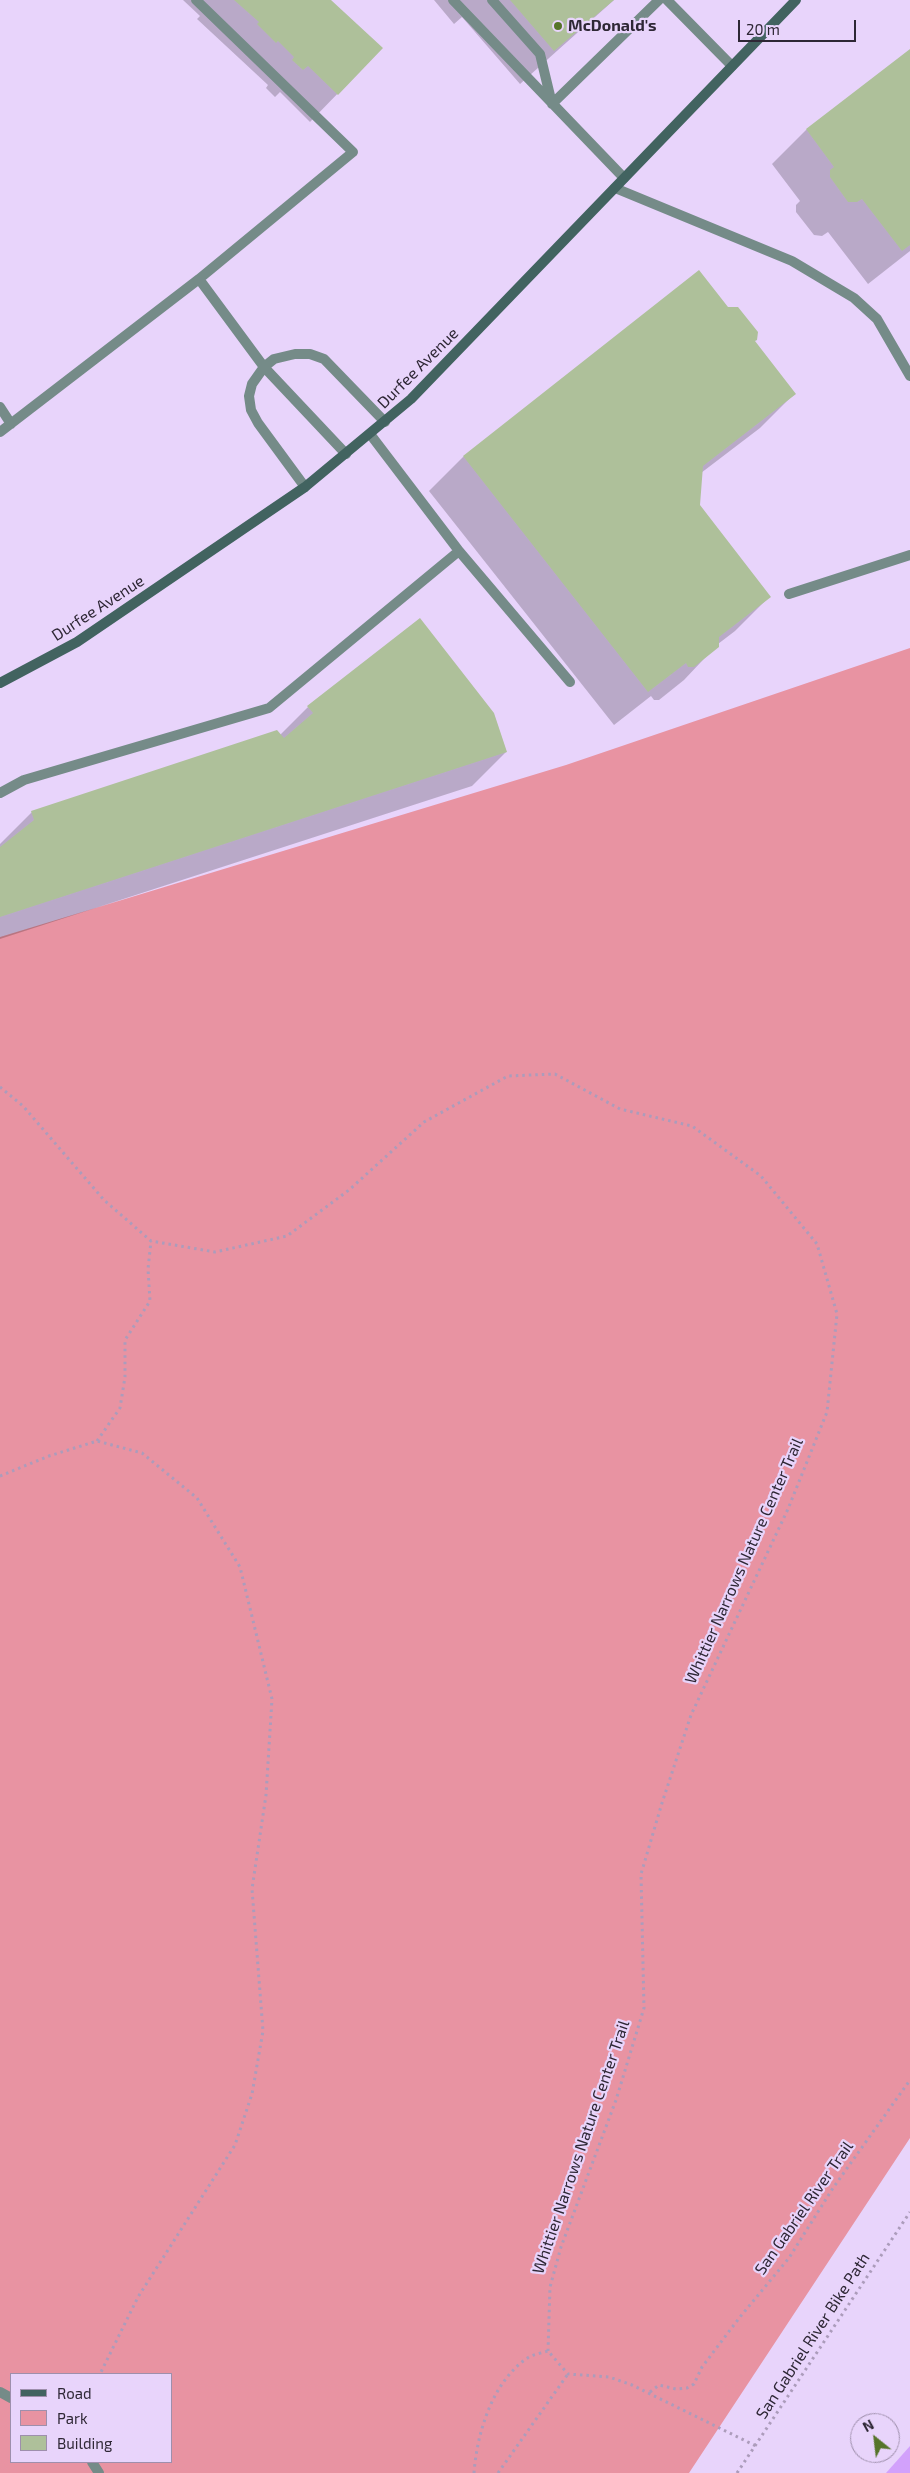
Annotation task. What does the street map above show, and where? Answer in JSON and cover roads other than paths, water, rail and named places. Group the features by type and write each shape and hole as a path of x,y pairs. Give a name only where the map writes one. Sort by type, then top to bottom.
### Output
{"main road":[{"name":"Durfee Avenue","path":"0,683 77,642 305,488 385,422 411,399 796,0"}],"street":[{"path":"0,432 198,279 354,152 196,0"},
{"path":"453,0 624,178"},
{"path":"492,0 540,54 552,104"},
{"path":"552,104 659,0"},
{"path":"667,0 732,66"},
{"path":"615,188 792,261 854,298 877,319 910,376"},
{"path":"198,279 264,366 346,454"},
{"path":"305,488 258,423 251,410 249,396 252,384 264,366 274,359 296,354 310,354 324,359 385,422"},
{"path":"0,407 11,424"},
{"path":"370,434 459,552 570,682"},
{"path":"0,793 24,780 269,708 459,552"},
{"path":"789,594 910,555"}],"place":[{"name":"McDonald's","path":"558,26"}]}
